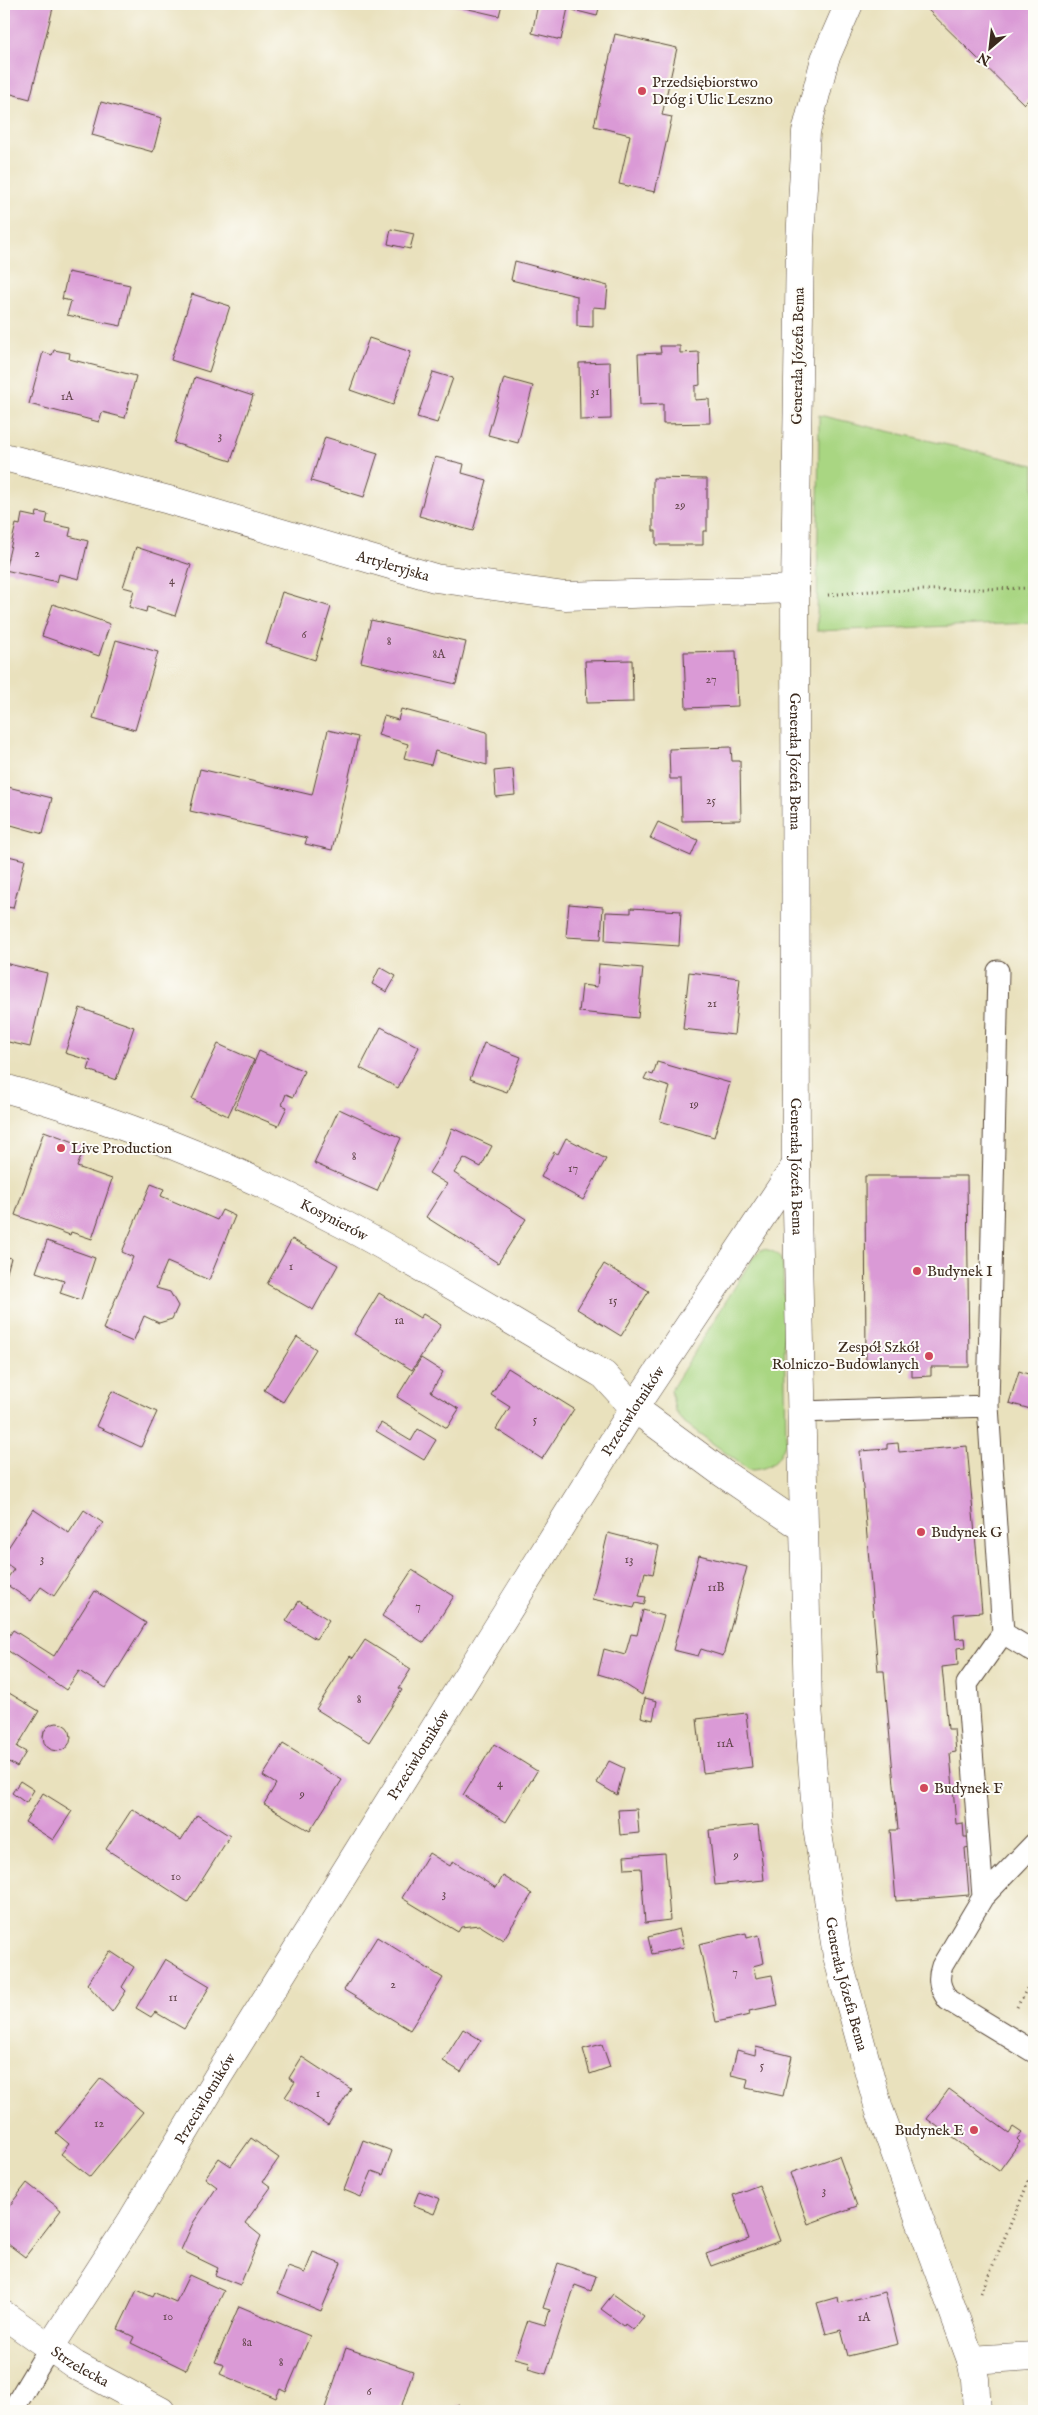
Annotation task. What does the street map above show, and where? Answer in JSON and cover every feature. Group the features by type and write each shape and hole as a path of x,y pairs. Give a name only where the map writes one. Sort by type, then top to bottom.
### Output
{"street":[{"name":"Generała Józefa Bema","path":"850,4 825,59 806,132 800,257 795,589 796,1165 802,1527 808,1706 817,1827 837,1956 879,2109 967,2349 975,2379 977,2411"},
{"name":"Artyleryjska","path":"4,457 169,500 435,578 565,596 795,589"},
{"name":"Kosynierów","path":"4,1088 51,1102 205,1158 343,1224 604,1375 634,1408"},
{"name":"Przeciwlotników","path":"50,2349 132,2220 216,2078 634,1408 796,1165"},
{"path":"634,1408 721,1472 802,1527"},
{"name":"Strzelecka","path":"4,2315 50,2349 130,2397 160,2411"},
{"path":"967,2349 1034,2356"}],"lane":[{"path":"983,1897 966,1684 1003,1632 988,1406 998,970"},
{"path":"800,1412 988,1406"},
{"path":"1003,1632 1034,1652"},
{"path":"1034,1844 983,1897 942,1966 938,1977 941,1990 948,2000 1034,2052"},
{"path":"12,2411 50,2349"}],"path":[{"path":"795,589 831,596 871,591 1034,588"},
{"path":"967,2349 1034,2169"}],"green space":[{"path":"819,415 1034,465 1034,623 817,631"},
{"path":"762,1249 776,1253 783,1266 786,1441 773,1463 763,1468 749,1470 681,1420 675,1410 671,1390 754,1256"}],"building":[{"path":"4,4 54,4 30,99 4,92"},
{"path":"447,4 502,4 499,16"},
{"path":"538,4 551,4 568,8 561,40 532,33"},
{"path":"575,4 600,4 597,16 573,10"},
{"path":"922,4 1034,4 1034,94 1024,104"},
{"path":"615,34 677,48 662,115 672,117 655,192 619,184 630,135 594,126"},
{"path":"101,102 162,118 153,152 92,135"},
{"path":"391,229 414,234 410,249 388,244"},
{"path":"515,261 608,286 606,308 593,307 593,327 577,326 577,296 511,280"},
{"path":"68,272 130,285 121,326 67,315 71,301 62,299"},
{"path":"192,294 230,306 209,372 171,360"},
{"path":"369,338 411,352 393,405 350,390"},
{"path":"660,346 680,346 680,353 699,352 700,385 695,386 695,400 709,399 710,423 663,424 663,404 640,405 638,354 661,353"},
{"path":"54,350 70,353 69,359 136,376 125,418 102,412 99,422 29,404 43,352 52,355"},
{"path":"610,362 611,419 580,420 579,363"},
{"path":"433,372 453,378 437,423 417,417"},
{"path":"195,377 253,396 231,461 174,443"},
{"path":"504,378 533,386 518,443 488,435"},
{"path":"325,437 378,453 364,497 311,481"},
{"path":"435,457 464,464 462,473 487,480 473,531 419,516"},
{"path":"653,478 707,479 707,531 703,531 703,545 656,545 656,531 653,531"},
{"path":"37,512 48,514 46,523 71,528 69,536 88,541 79,579 59,574 57,582 5,570 16,524 20,525 22,514 36,517"},
{"path":"136,547 191,565 175,616 147,607 146,612 129,607 134,590 123,587"},
{"path":"282,592 331,607 315,660 266,644"},
{"path":"53,604 110,624 99,656 42,636"},
{"path":"371,620 466,642 456,684 361,662"},
{"path":"116,640 158,652 135,730 93,718"},
{"path":"736,651 738,706 686,708 684,652"},
{"path":"632,660 633,702 587,703 585,661"},
{"path":"401,709 487,732 487,765 435,751 431,765 404,758 408,744 378,735 384,716 398,720"},
{"path":"328,730 358,737 332,850 305,844 307,838 190,811 200,769 312,795"},
{"path":"731,747 732,761 740,761 741,820 682,821 681,779 670,779 669,749"},
{"path":"513,769 515,795 496,797 494,771"},
{"path":"4,786 52,798 43,834 4,823"},
{"path":"658,822 698,840 691,856 650,838"},
{"path":"4,855 25,860 13,908 7,907 5,919"},
{"path":"569,904 603,907 601,939 566,937"},
{"path":"631,908 681,911 679,946 605,941 606,912 631,913"},
{"path":"4,963 47,973 30,1047 4,1041"},
{"path":"599,964 643,968 638,1018 579,1012 582,985 597,987"},
{"path":"380,967 396,976 387,992 372,984"},
{"path":"689,972 740,978 734,1035 683,1029"},
{"path":"80,1008 134,1027 116,1080 88,1070 91,1061 65,1053"},
{"path":"381,1027 419,1047 398,1088 360,1068"},
{"path":"484,1043 521,1057 507,1092 470,1079"},
{"path":"218,1044 254,1060 228,1116 192,1099"},
{"path":"259,1051 304,1071 293,1097 286,1094 282,1105 287,1107 278,1126 235,1108"},
{"path":"657,1062 730,1083 714,1137 660,1121 670,1087 644,1079 647,1073 653,1075"},
{"path":"339,1109 401,1138 377,1191 314,1163"},
{"path":"452,1128 492,1146 481,1167 464,1158 454,1173 526,1219 498,1263 426,1217 447,1184 429,1173 444,1149"},
{"path":"44,1131 85,1146 77,1167 112,1179 92,1239 71,1232 70,1235 15,1215"},
{"path":"566,1138 606,1159 583,1200 541,1177 554,1152 558,1154"},
{"name":"Budynek I","path":"865,1176 967,1176 969,1367 931,1367 931,1376 912,1377 912,1365 866,1366"},
{"path":"151,1184 164,1189 161,1196 217,1220 222,1210 235,1216 209,1280 167,1262 156,1288 170,1292 178,1306 172,1319 159,1323 144,1316 133,1342 103,1329 133,1257 122,1252"},
{"path":"292,1239 338,1265 313,1310 267,1284"},
{"path":"47,1241 95,1258 81,1300 60,1293 64,1281 36,1272"},
{"path":"4,1256 11,1258 4,1283"},
{"path":"604,1264 649,1291 621,1336 577,1309"},
{"path":"379,1293 420,1318 423,1314 441,1325 412,1370 354,1334"},
{"path":"297,1337 316,1349 283,1402 264,1390"},
{"path":"421,1358 443,1372 431,1392 459,1409 447,1428 397,1397"},
{"path":"508,1368 574,1409 542,1459 496,1429 510,1407 491,1395"},
{"path":"1019,1371 1034,1376 1034,1410 1009,1403"},
{"path":"112,1391 157,1412 141,1447 96,1426"},
{"path":"381,1423 411,1441 418,1429 436,1440 424,1460 376,1431"},
{"name":"Budynek G","path":"898,1443 899,1452 967,1446 982,1612 954,1614 956,1639 965,1638 966,1647 957,1648 958,1665 942,1667 948,1729 954,1729 956,1752 950,1753 956,1824 963,1823 964,1837 970,1837 970,1847 965,1848 969,1895 896,1901 890,1830 898,1830 884,1671 878,1671 860,1451 887,1449 887,1444"},
{"path":"33,1509 69,1533 84,1510 103,1523 54,1596 41,1587 31,1601 4,1583 14,1569 4,1562 4,1554"},
{"path":"608,1533 659,1546 653,1574 645,1572 639,1596 646,1597 644,1605 636,1603 634,1608 592,1599"},
{"path":"699,1555 747,1567 723,1656 701,1649 698,1656 673,1650"},
{"path":"412,1570 454,1596 424,1643 382,1616"},
{"path":"95,1591 146,1623 106,1688 79,1671 66,1690 4,1648 4,1644 13,1630 54,1656"},
{"path":"299,1601 329,1620 316,1639 286,1621"},
{"path":"643,1610 664,1616 642,1695 618,1680 598,1674 604,1649 625,1655 631,1634 637,1635"},
{"path":"365,1640 411,1669 399,1688 402,1690 369,1742 316,1709 350,1656 353,1658"},
{"path":"4,1690 39,1711 17,1747 26,1752 17,1767 9,1762 4,1769"},
{"path":"645,1698 657,1701 653,1720 641,1717"},
{"path":"746,1713 752,1767 703,1773 697,1719"},
{"path":"57,1723 67,1727 71,1737 67,1747 57,1751 47,1747 43,1737 47,1727"},
{"path":"283,1744 342,1780 310,1831 264,1804 276,1784 263,1776"},
{"path":"494,1744 537,1771 506,1822 463,1795"},
{"path":"609,1761 624,1768 617,1795 597,1783"},
{"path":"20,1781 34,1790 26,1803 12,1793"},
{"path":"43,1793 72,1811 53,1840 25,1822"},
{"path":"132,1809 181,1840 197,1815 230,1836 188,1902 106,1849"},
{"path":"637,1809 639,1833 620,1835 618,1810"},
{"path":"758,1825 764,1880 715,1885 709,1830"},
{"path":"429,1853 450,1866 453,1861 496,1888 503,1876 532,1894 503,1940 479,1925 461,1927 458,1932 402,1898"},
{"path":"665,1853 670,1920 645,1923 641,1868 625,1869 624,1856"},
{"path":"679,1929 684,1947 652,1954 648,1937"},
{"path":"746,1933 747,1938 759,1935 764,1963 753,1966 756,1978 772,1975 778,2005 749,2011 750,2015 716,2022 699,1944"},
{"path":"377,1937 443,1978 410,2030 344,1990"},
{"path":"110,1951 134,1967 122,1987 126,1991 112,2012 87,1984"},
{"path":"165,1959 210,1986 184,2029 155,2012 151,2017 136,2008"},
{"path":"463,2029 481,2040 461,2072 443,2061"},
{"path":"602,2044 610,2067 590,2074 583,2049"},
{"path":"756,2047 792,2056 783,2096 746,2088 748,2079 731,2075 737,2050 755,2055"},
{"path":"302,2057 351,2089 328,2125 285,2097 295,2082 289,2078"},
{"path":"101,2078 143,2112 90,2177 61,2154 69,2144 56,2133"},
{"name":"Budynek E","path":"949,2089 1009,2133 1013,2127 1022,2133 1017,2139 1020,2142 999,2171 927,2119"},
{"path":"251,2138 279,2158 263,2181 271,2187 245,2223 261,2236 240,2285 215,2275 218,2268 181,2250 193,2223 217,2187 205,2178 219,2158 231,2166"},
{"path":"363,2140 392,2151 383,2175 372,2171 361,2197 344,2190"},
{"path":"839,2156 857,2206 808,2224 790,2173"},
{"path":"27,2183 61,2210 25,2257 4,2241 4,2213"},
{"path":"759,2185 780,2241 711,2266 706,2254 749,2239 733,2195"},
{"path":"419,2191 440,2199 434,2214 413,2206"},
{"path":"313,2252 341,2263 321,2311 278,2293 288,2267 305,2273"},
{"path":"558,2263 596,2276 591,2291 575,2285 546,2374 528,2369 530,2362 515,2358 528,2320 545,2325 550,2310 543,2308"},
{"path":"189,2275 224,2291 186,2370 131,2343 134,2337 118,2329 137,2290 153,2297 155,2293 176,2302"},
{"path":"885,2292 898,2344 848,2356 841,2330 826,2334 817,2303 838,2297 839,2303"},
{"path":"613,2294 644,2316 633,2330 625,2324 624,2326 601,2309"},
{"path":"239,2306 310,2336 286,2392 280,2389 276,2398 220,2374 224,2365 215,2362"},
{"path":"346,2348 413,2371 400,2411 324,2411"},
{"path":"458,2405 476,2411 456,2411"}],"place":[{"name":"Przedsiębiorstwo Dróg i Ulic Leszno","path":"642,91"},
{"name":"Live Production","path":"61,1148"},
{"name":"Budynek I","path":"917,1271"},
{"name":"Zespół Szkół Rolniczo-Budowlanych","path":"929,1356"},
{"name":"Budynek G","path":"921,1532"},
{"name":"Budynek F","path":"924,1788"},
{"name":"Budynek E","path":"974,2130"}]}
